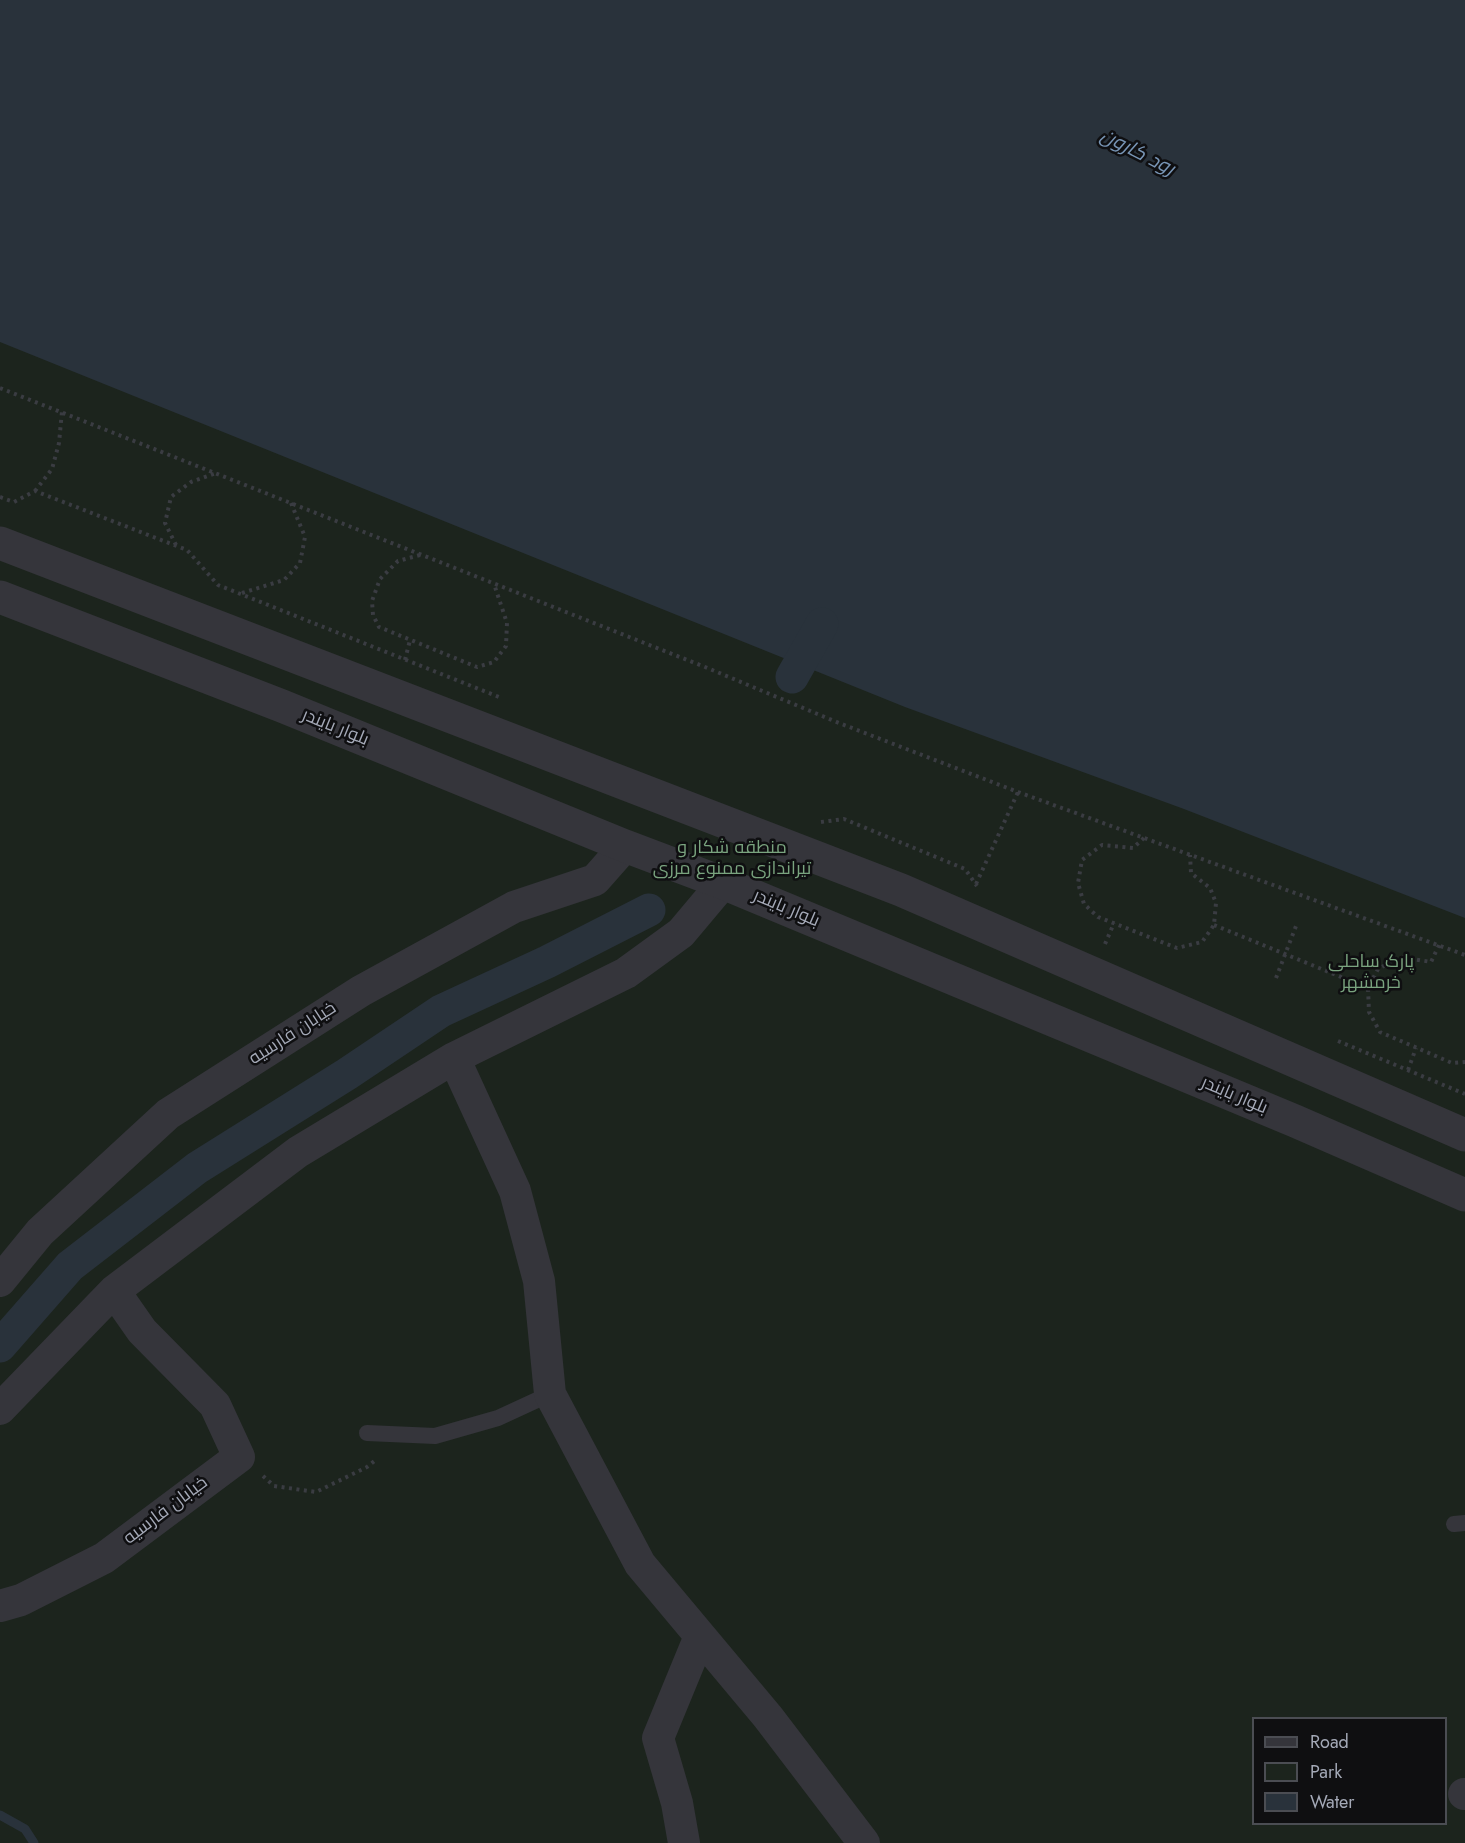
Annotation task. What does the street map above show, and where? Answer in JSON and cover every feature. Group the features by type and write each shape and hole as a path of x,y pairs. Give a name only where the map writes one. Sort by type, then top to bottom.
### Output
{"street":[{"path":"0,543 901,890 1465,1135"},
{"name":"بلوار بایندر","path":"0,597 282,706 723,883 1295,1121 1465,1195"},
{"name":"خیابان فارسیه","path":"0,1281 40,1232 168,1114 361,991 514,907 595,879 626,846"},
{"path":"0,1409 114,1291 298,1152 454,1058 626,973 681,933 723,883"},
{"path":"454,1058 514,1191 539,1281 550,1394 640,1563 768,1717 864,1843"},
{"path":"114,1291 141,1331 215,1405 239,1457"},
{"name":"خیابان فارسیه","path":"0,1606 21,1600 104,1558 239,1457"},
{"path":"684,1843 676,1803 658,1738 700,1636"}],"lane":[{"path":"367,1433 435,1436 498,1418 550,1394"}],"path":[{"path":"0,388 494,583 838,723 1018,792 1465,955"},
{"path":"35,491 51,469 59,443 62,411"},
{"path":"176,546 165,523 171,497 191,482 216,473"},
{"path":"241,594 284,580 300,563 305,537 291,503"},
{"path":"421,555 398,561 381,579 372,601 373,615 379,627 477,667 494,662 506,646 507,624 494,583"},
{"path":"405,660 410,640"},
{"path":"976,884 1018,792"},
{"path":"1144,838 1133,848 1102,845 1082,860 1078,883 1084,904 1098,917 1178,948 1202,942 1214,925 1216,903 1210,888 1191,873 1190,855"},
{"path":"1105,944 1114,923"},
{"path":"1214,925 1368,988"},
{"path":"1276,978 1296,926"},
{"path":"1439,945 1431,962 1401,957 1378,969 1368,988 1369,1012 1380,1032 1452,1063 1465,1062"},
{"path":"1408,1070 1416,1048"},
{"path":"239,1457 274,1486 316,1492 367,1467 407,1435"}],"green space":[{"name":"منطقه شکار و تیراندازی ممنوع مرزی","path":"0,0 1465,0 1465,1843 0,1843"}],"water":[{"name":"رود کارون","path":"0,0 1465,0 1465,918 1184,809 905,707 0,342"}],"waterway":[{"path":"792,677 822,624"},
{"path":"0,1346 70,1266 197,1168 347,1074 441,1011 547,962 649,910"},
{"path":"0,1815 25,1829 34,1843"}],"park label":[{"name":"پارک ساحلی خرمشهر","path":"1371,973"}]}
